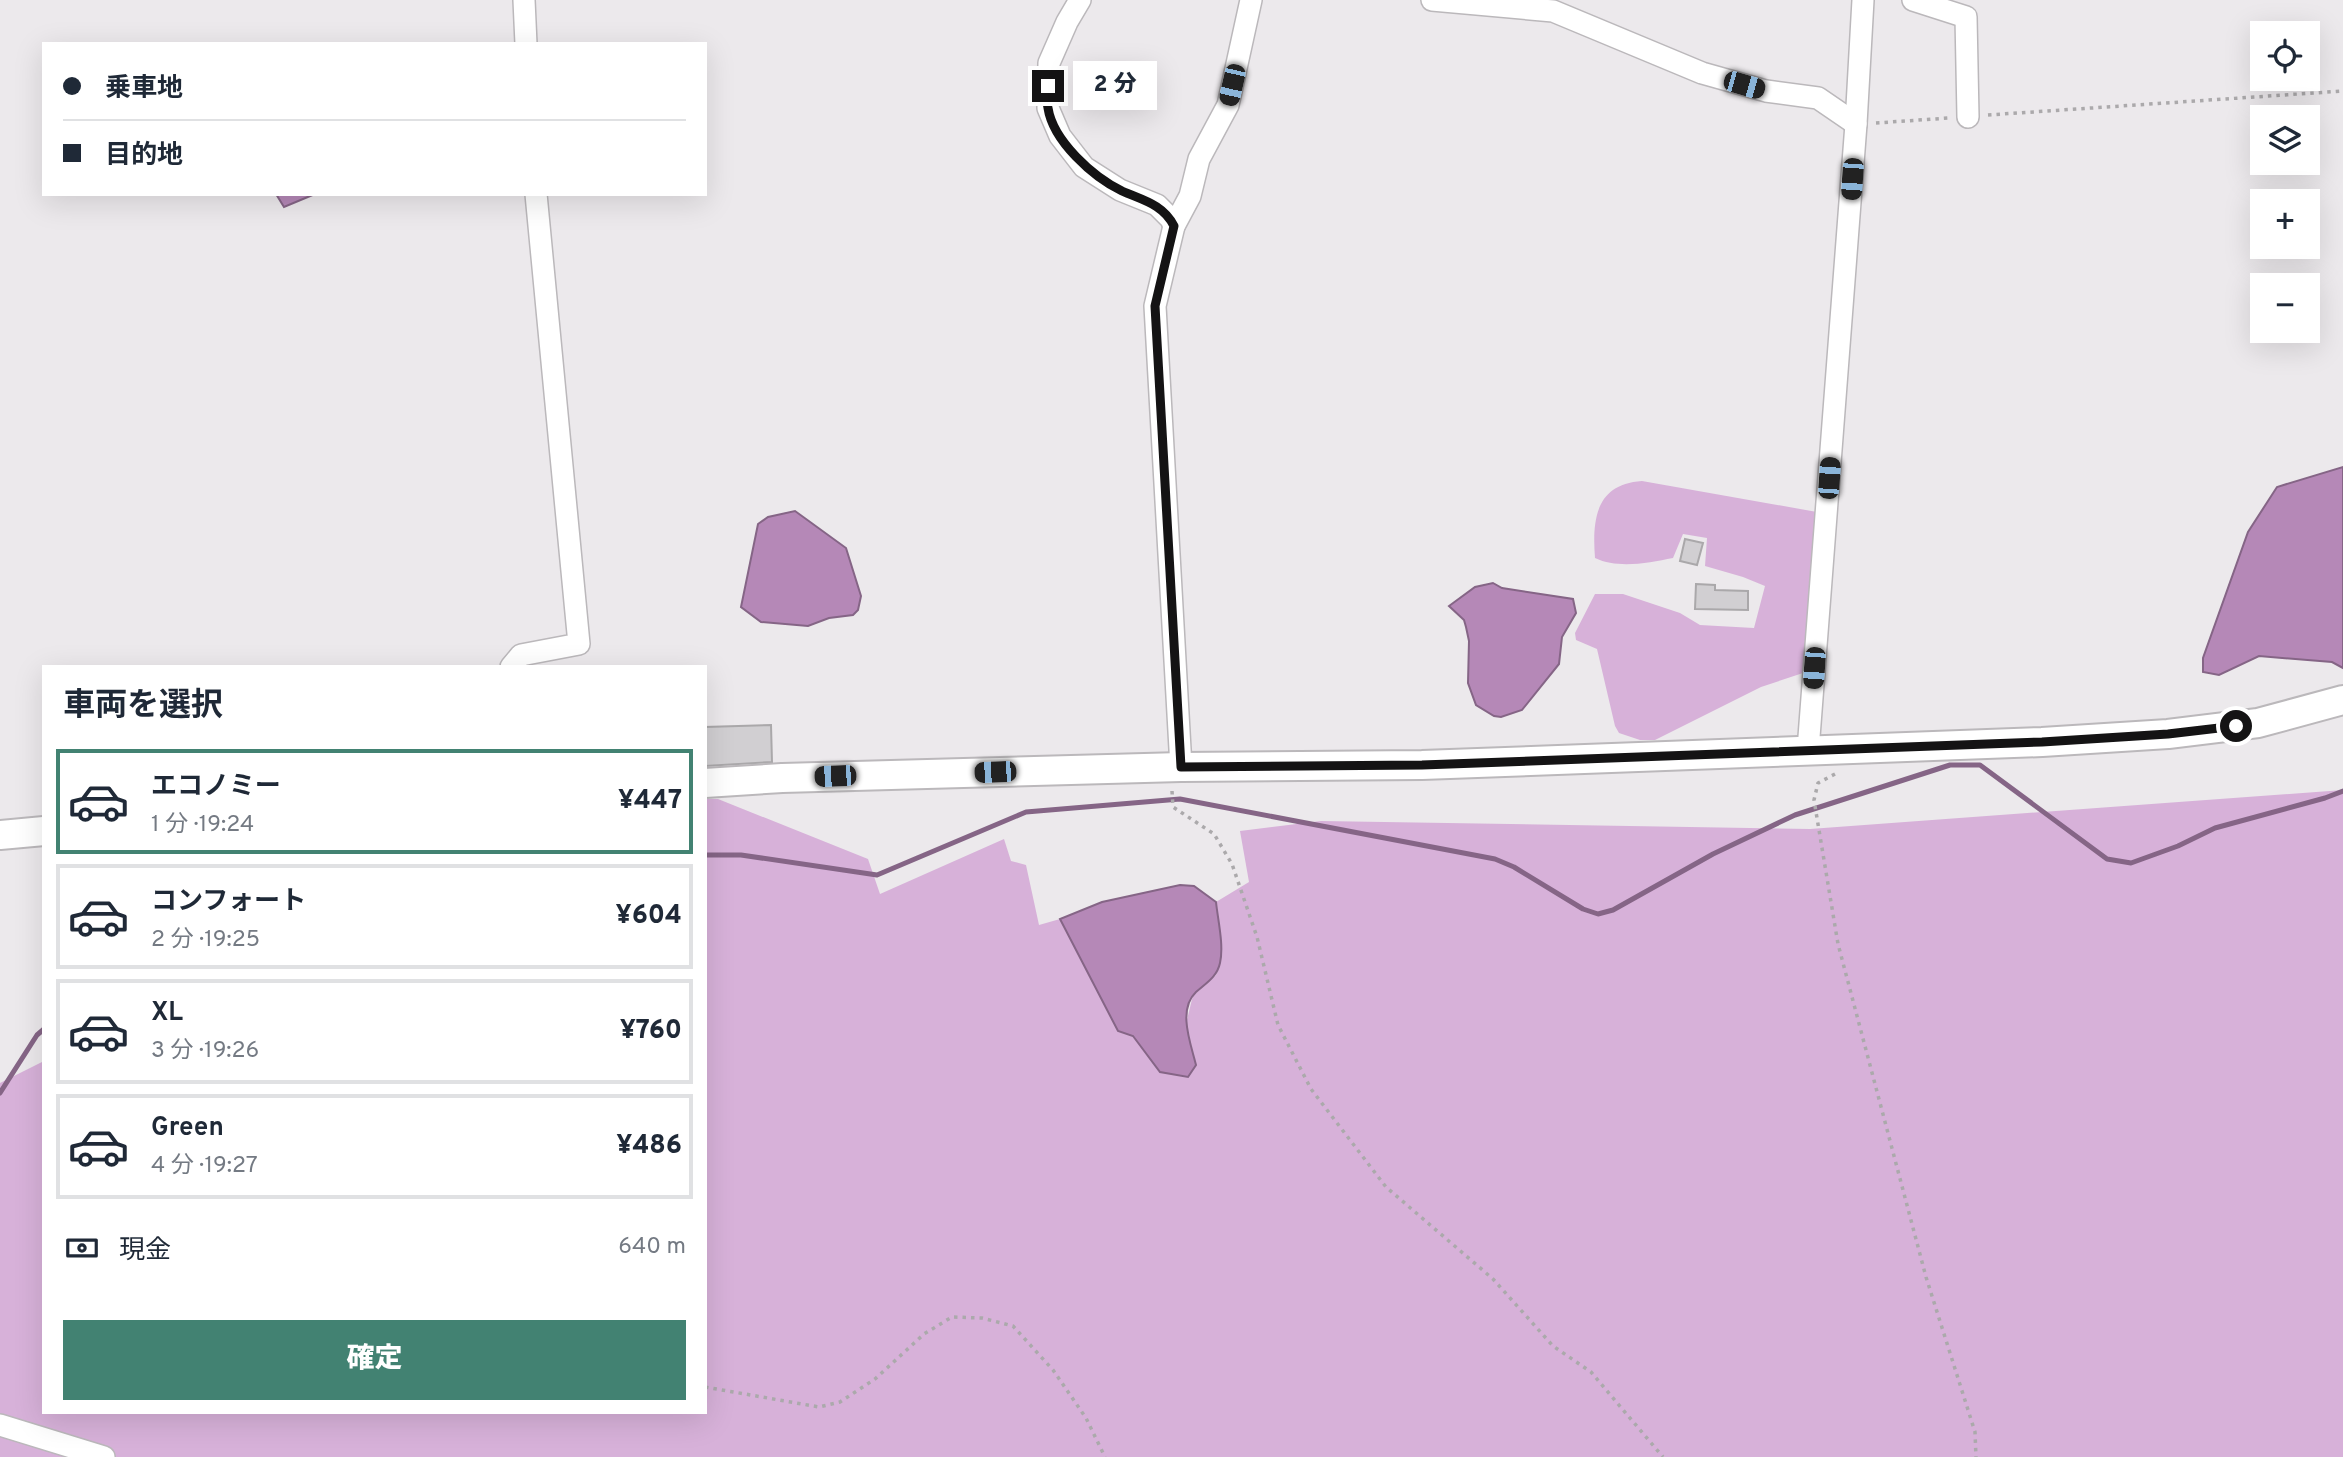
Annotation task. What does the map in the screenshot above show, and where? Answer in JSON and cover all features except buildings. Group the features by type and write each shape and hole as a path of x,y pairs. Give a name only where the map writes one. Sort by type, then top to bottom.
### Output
{"street":[{"path":"524,0 526,42"},
{"path":"1080,0 1049,63 1048,108 1060,136 1084,167 1120,190 1157,205 1174,226"},
{"path":"1177,778 1155,306 1174,226 1191,196 1199,159 1228,105 1251,0"},
{"path":"1432,0 1553,12 1702,73 1766,91 1818,98 1856,124"},
{"path":"1808,750 1863,0"},
{"path":"1913,0 1966,17 1968,117"},
{"path":"514,665 521,655 579,644 536,196"},
{"path":"707,783 796,778 1177,778 1422,765 2042,742 2168,734 2258,723 2343,700"},
{"path":"0,835 42,831"},
{"path":"0,1425 104,1457"}],"path":[{"path":"1856,124 2343,91"},
{"path":"1177,778 1173,807 1214,834 1233,864 1257,937 1278,1025 1311,1089 1386,1187 1493,1279 1553,1346 1591,1372 1663,1457"},
{"path":"1814,800 1838,944 1926,1277 1975,1432 1976,1457"},
{"path":"707,1387 819,1407 840,1402 875,1379 933,1328 952,1317 982,1318 1013,1326 1053,1370 1087,1418 1105,1457"}],"shaded area":[{"path":"277,196 310,196 284,207"},
{"path":"2343,467 2343,668 2332,662 2259,656 2219,675 2203,672 2203,658 2248,532 2277,487"},
{"path":"1642,481 1817,512 1806,672 1761,687 1655,740 1640,740 1619,733 1597,649 1576,640 1575,633 1595,594 1623,594 1680,613 1700,625 1754,628 1765,586 1705,566 1707,538 1683,534 1673,558 1623,564 1595,558 1596,517 1606,496 1627,484"},
{"path":"795,511 846,548 861,596 858,610 853,615 829,618 808,626 761,622 741,607 758,524 768,517"},
{"path":"1493,583 1502,588 1573,599 1576,613 1562,637 1559,664 1522,710 1501,717 1494,716 1476,705 1468,683 1469,641 1466,627 1464,620 1449,606 1475,587"},
{"path":"2343,790 2343,1457 0,1457 0,1083 42,1062 42,1414 707,1414 707,799 718,799 868,859 880,894 1004,839 1011,861 1026,865 1039,925 1060,919 1118,1031 1133,1036 1160,1072 1196,1065 1186,1024 1193,995 1216,975 1221,961 1216,902 1249,882 1240,831 1321,821 1810,829"},
{"path":"1180,885 1194,886 1216,902 1221,949 1216,972 1190,999 1187,1008 1187,1027 1196,1065 1188,1077 1160,1072 1133,1036 1118,1031 1060,919 1102,902"}],"waterway":[{"path":"707,855 741,855 877,875 1026,812 1180,799 1495,859 1514,867 1583,909 1598,914 1613,910 1713,854 1795,815 1950,765 1980,765 2107,859 2131,863 2178,846 2215,828 2343,791"},
{"path":"0,1093 42,1031"}],"route":[{"path":"1048,86 1048,108 1060,136 1084,167 1120,190 1157,205 1174,226 1155,306 1181,767 1422,765 2042,742 2168,734 2236,726"}]}
